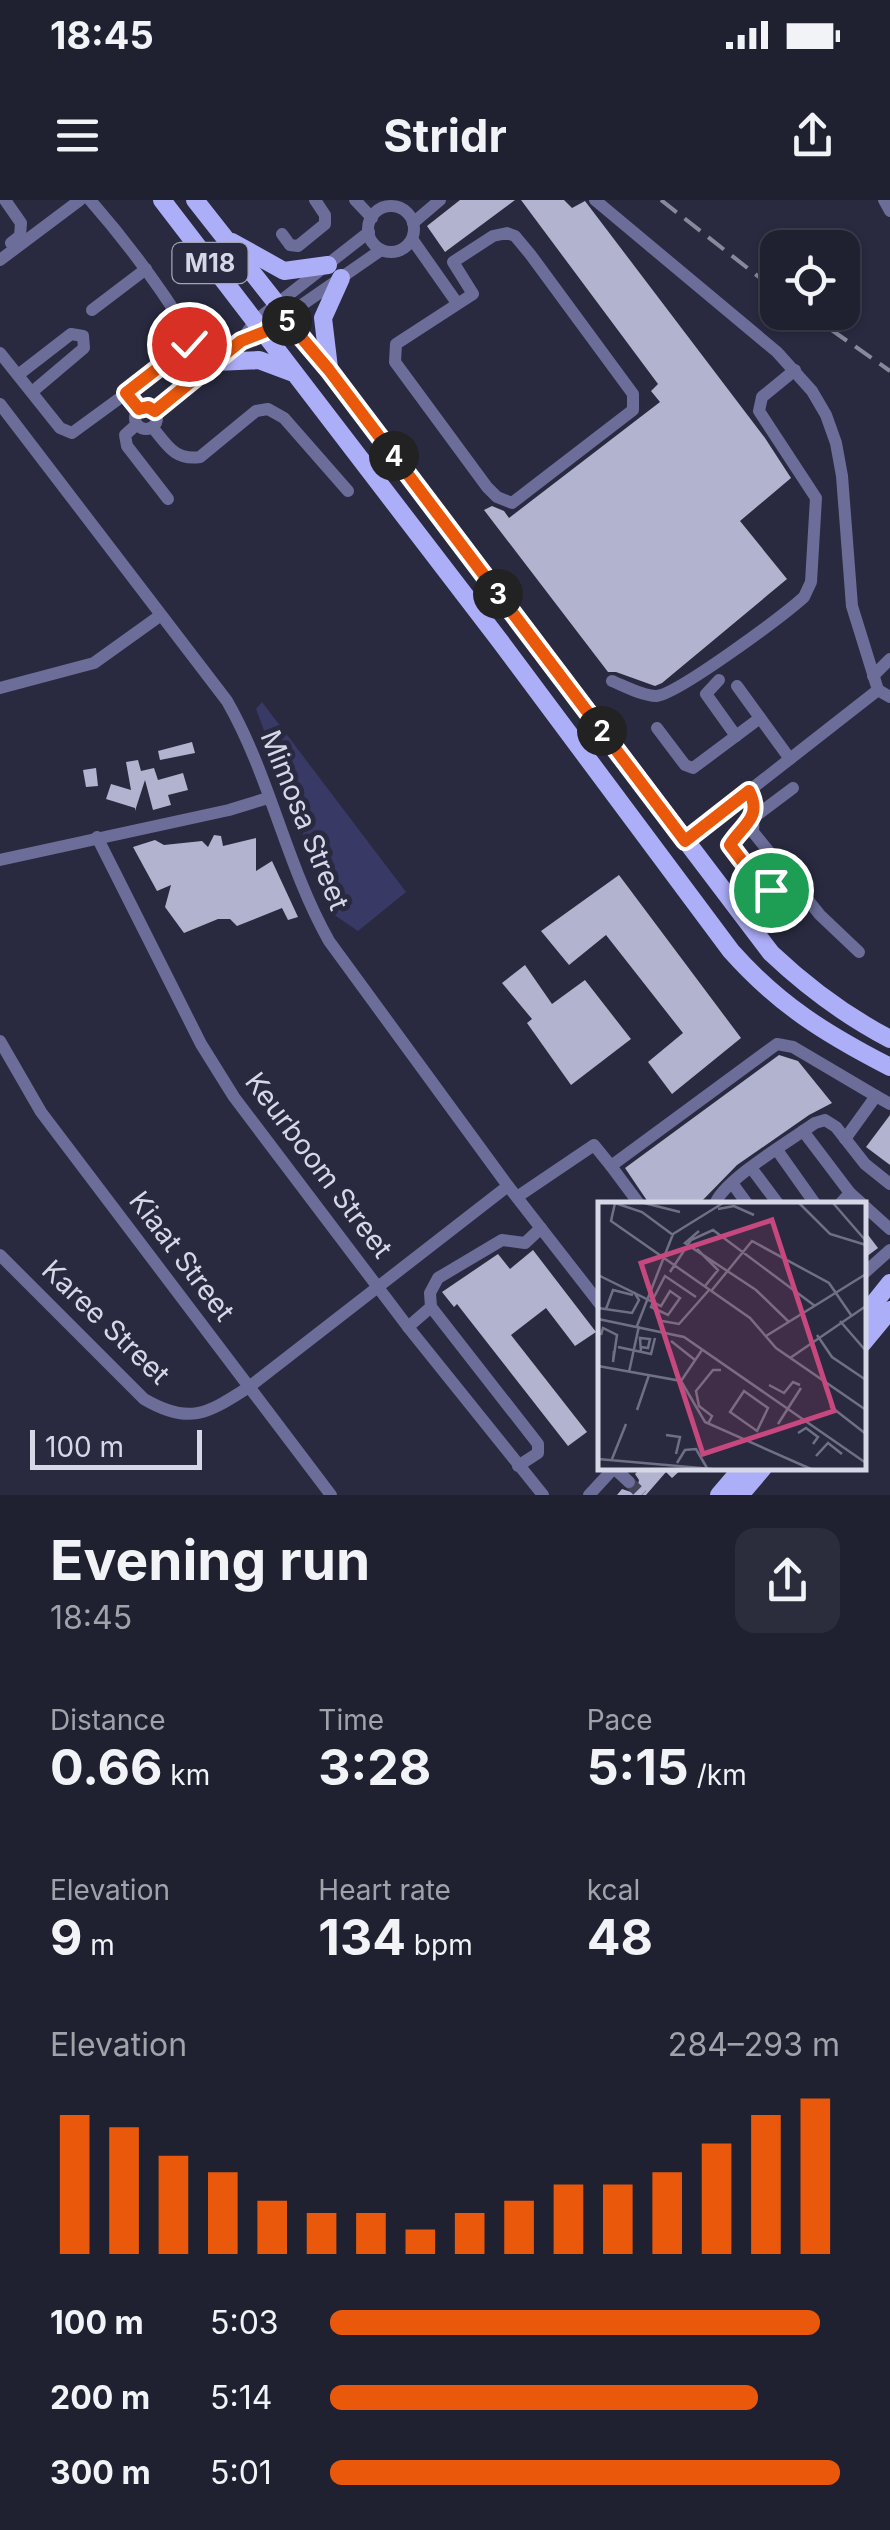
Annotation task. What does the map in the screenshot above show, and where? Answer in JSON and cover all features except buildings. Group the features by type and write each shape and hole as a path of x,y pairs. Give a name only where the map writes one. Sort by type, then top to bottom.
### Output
{"main road":[{"name":"M18","path":"162,200 731,951 757,980 824,1033 890,1067"},
{"name":"M18","path":"195,200 329,370 771,953 812,988 890,1039"},
{"path":"223,237 284,272 334,272 323,318 329,370"},
{"path":"215,362 259,360 296,374"},
{"path":"865,1314 890,1284"},
{"path":"865,1340 890,1310"},
{"path":"719,1495 740,1482"}],"street":[{"path":"0,251 22,230 20,219 5,200"},
{"path":"0,260 80,200"},
{"path":"0,353 60,428 72,432 187,349 190,335 146,269 90,200"},
{"path":"282,234 290,245 298,246 325,224 325,215 315,200"},
{"path":"355,200 381,250"},
{"path":"413,222 440,200"},
{"path":"595,200 795,370 826,415 842,476 852,606 873,676 884,693 790,759 685,841"},
{"path":"884,200 890,211"},
{"path":"334,272 382,209 406,204 413,222 412,239 457,303"},
{"path":"438,277 453,262 493,236 515,236 634,394 633,410 512,502 497,497 487,487 395,362 396,344 474,294 453,262"},
{"path":"155,411 334,272 381,250 402,250 412,239"},
{"path":"92,310 146,269"},
{"path":"18,375 71,334 84,336 84,348 32,392"},
{"path":"612,681 654,696 662,695 692,678 804,597 811,582 816,498 760,415 758,405 762,396 795,370"},
{"path":"126,393 139,409"},
{"name":"Mimosa Street","path":"0,404 236,716 306,897 329,941 598,1301"},
{"path":"148,407 155,411 158,420 152,428 144,430 136,425 134,416 139,409 148,407"},
{"path":"152,428 172,452 190,459 200,457 256,412 268,408 284,418 348,492"},
{"path":"136,425 125,435 126,446 168,499"},
{"path":"0,688 94,663 162,615"},
{"path":"873,676 890,659"},
{"path":"719,680 706,694 736,736"},
{"path":"737,686 790,759"},
{"path":"657,728 686,765 693,768 760,718"},
{"path":"788,876 771,890 764,889 732,848 732,840 792,788"},
{"path":"749,791 754,802 753,832 820,915 859,952"},
{"path":"0,860 268,798"},
{"name":"Keurboom Street","path":"97,837 201,1044 234,1097 408,1326 544,1495"},
{"name":"Kiaat Street","path":"0,1041 42,1112 331,1495"},
{"path":"611,1166 778,1044 794,1047 890,1104"},
{"path":"845,1139 876,1096"},
{"path":"716,1202 718,1194 732,1183 825,1120 836,1127 865,1164 890,1184"},
{"path":"804,1131 860,1202"},
{"path":"249,1386 379,1286 513,1191 594,1144 638,1202"},
{"path":"777,1150 814,1202"},
{"path":"752,1169 777,1202"},
{"path":"732,1183 746,1202"},
{"path":"842,1202 850,1193"},
{"path":"865,1206 890,1228"},
{"path":"518,1466 538,1453 538,1444 430,1307 430,1294 438,1278 502,1240 525,1243 541,1228"},
{"path":"865,1272 890,1250"},
{"name":"Karee Street","path":"0,1254 144,1398 160,1408 184,1415 218,1407 249,1386"},
{"path":"408,1326 430,1307"},
{"path":"589,1495 612,1470"},
{"path":"616,1470 628,1482"}],"shaded area":[{"path":"262,702 406,892 358,931 333,914 256,709"}],"tunnel":[{"path":"629,1482 642,1495"}],"railway":[{"path":"661,200 760,278"},
{"path":"832,330 890,371"}],"route":[{"path":"189,344 126,393 139,409 148,407 155,411 241,341 264,332 284,317 329,370 685,841 749,791 754,802 753,818 730,845 762,887 771,890"}]}
